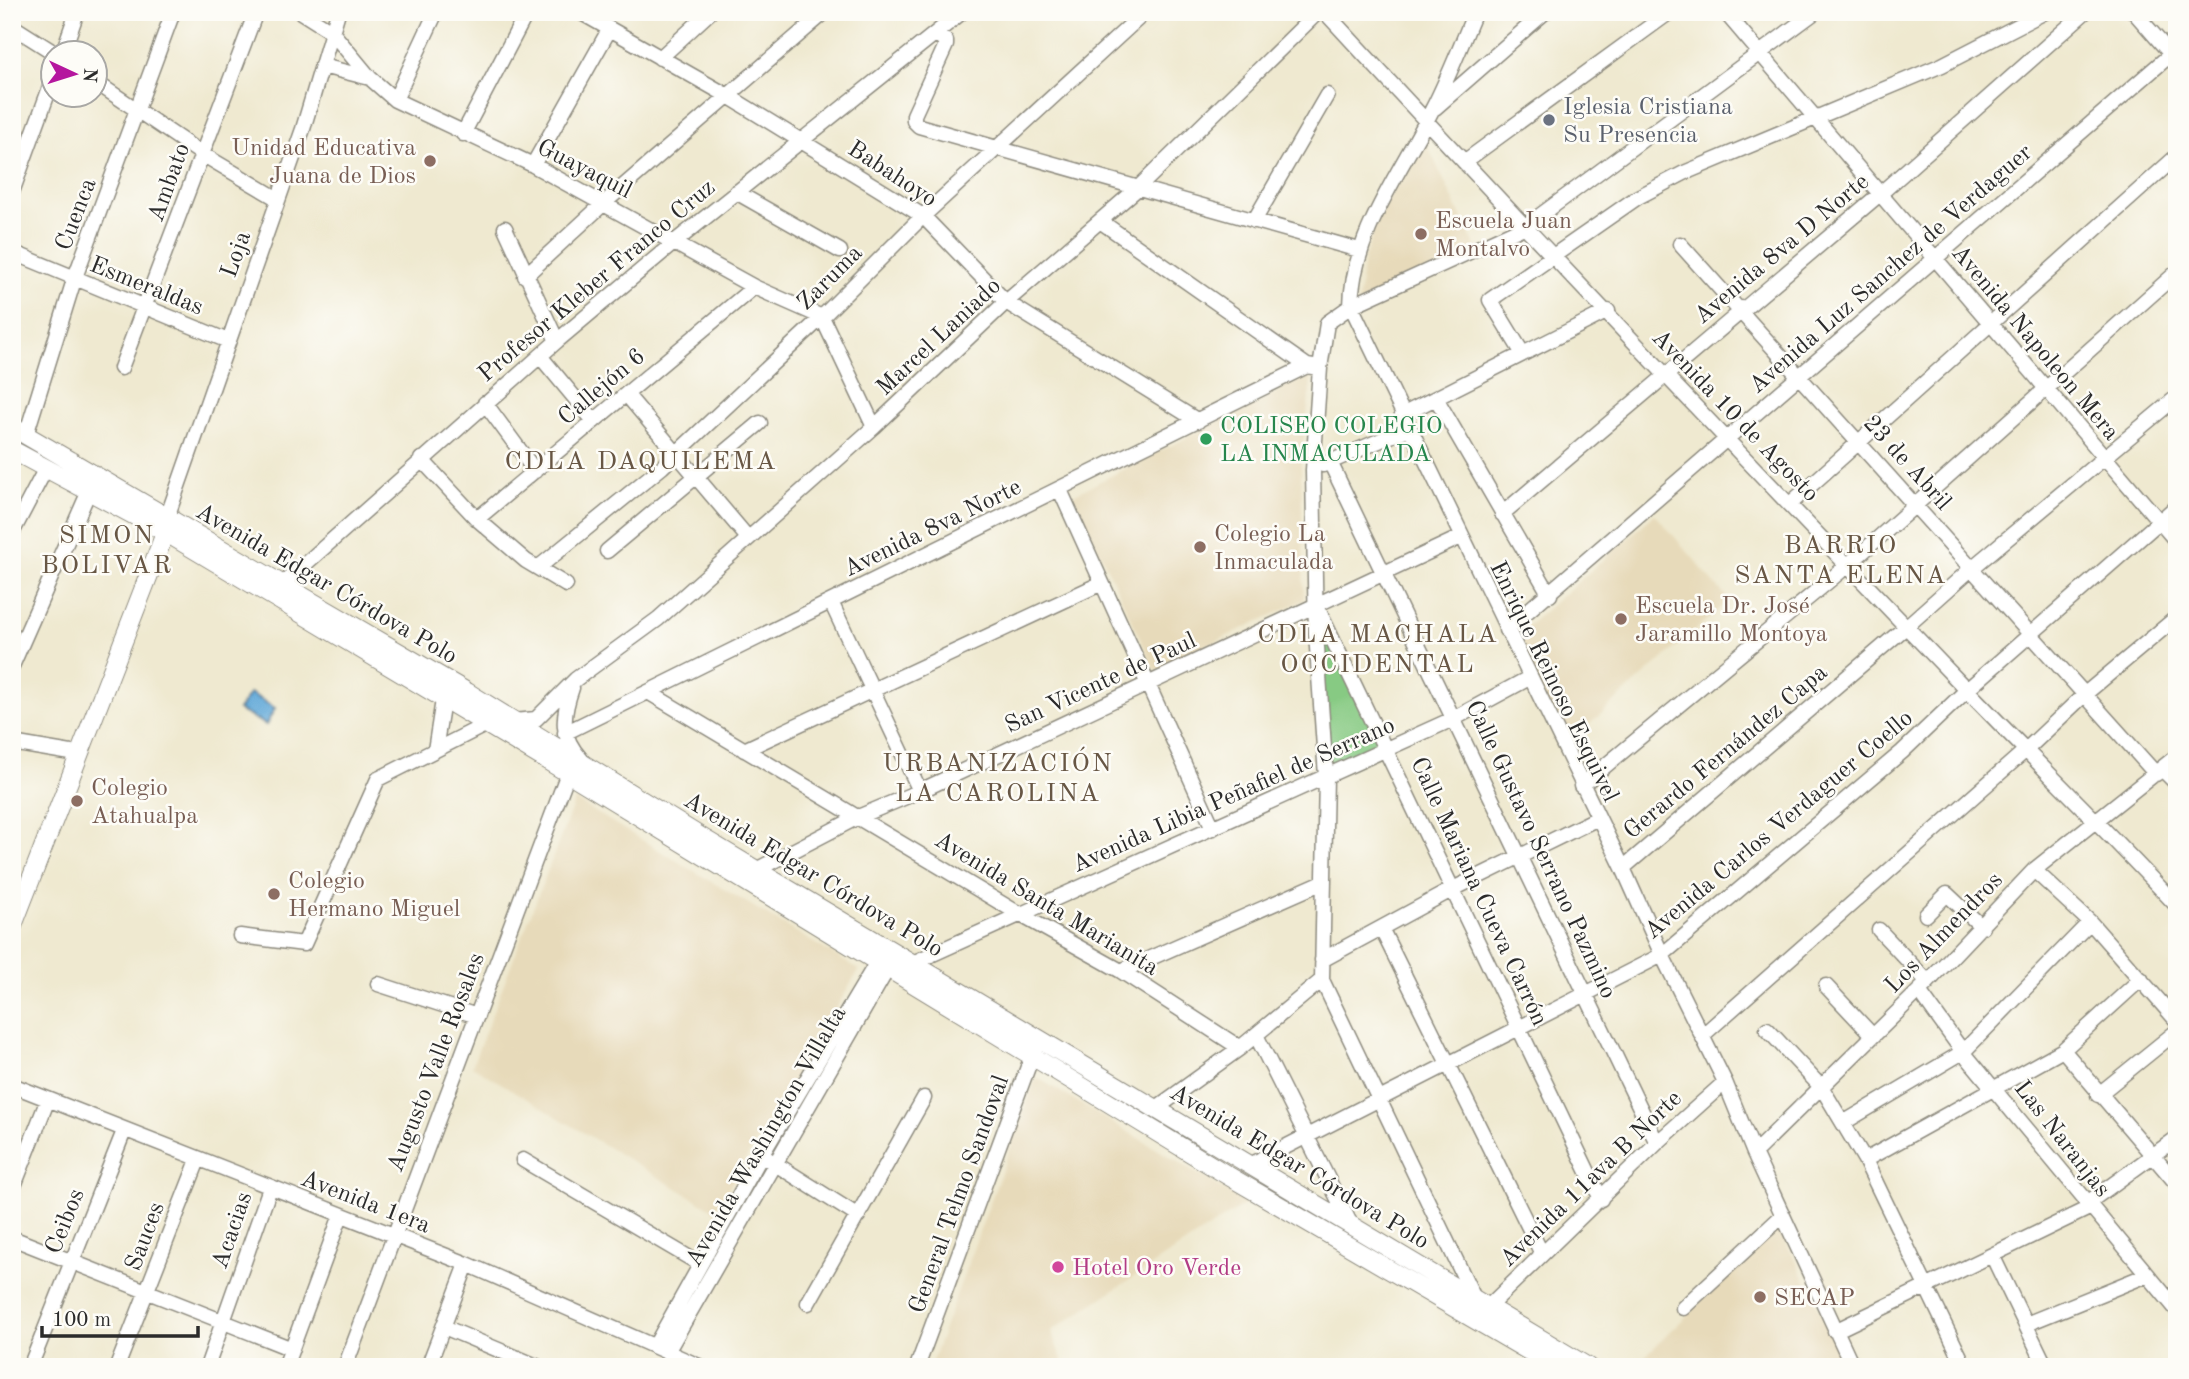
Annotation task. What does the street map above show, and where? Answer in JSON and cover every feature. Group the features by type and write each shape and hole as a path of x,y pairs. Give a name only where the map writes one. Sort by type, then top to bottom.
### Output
{"main road":[{"name":"Avenida Edgar Córdova Polo","path":"19,431 276,590 443,700 568,773 1227,1175 1394,1270 1556,1367"},
{"name":"Avenida Edgar Córdova Polo","path":"12,450 89,491 165,521"},
{"path":"13,898 165,521"},
{"path":"12,928 165,521"},
{"name":"Avenida Edgar Córdova Polo","path":"276,590 587,765 1115,1085 1158,1107 1481,1305 1588,1367"}],"street":[{"path":"68,38 77,12"},
{"name":"Cuenca","path":"19,431 173,12"},
{"name":"Ambato","path":"121,368 146,308 256,12"},
{"name":"Guayaquil","path":"301,12 331,31 370,78 395,100 533,165 676,241 754,287 822,317"},
{"name":"Loja","path":"165,521 278,199 338,12"},
{"path":"395,100 436,12"},
{"path":"463,134 527,12"},
{"name":"Babahoyo","path":"580,12 727,96 923,216 1006,302 1198,421"},
{"path":"660,58 710,12"},
{"path":"525,276 604,202 825,12"},
{"name":"Profesor Kleber Franco Cruz","path":"276,590 421,458 557,341 736,192 962,12"},
{"name":"Zaruma","path":"539,567 675,454 822,317 923,216 1145,12"},
{"name":"Marcel Laniado","path":"512,721 536,719 576,679 658,619 874,427 1006,302 1138,188 1318,12"},
{"name":"Avenida 10 de Agosto","path":"1325,12 1429,116 1464,162 1608,311 1665,375 1967,690 2097,819 2177,906"},
{"path":"1351,306 1352,283 1359,250 1429,116 1475,12"},
{"path":"1429,116 1545,12"},
{"path":"1464,162 1670,12"},
{"name":"Avenida Napoleon Mera","path":"1725,12 2177,542"},
{"path":"1481,1305 1377,1102 1322,980 1326,776 1316,605 1312,470 1314,367 1327,323 1351,306 1526,226 1815,12"},
{"path":"1523,354 1490,300 1638,197 1684,173 1942,65 2045,12"},
{"name":"Avenida 8va D Norte","path":"1502,514 1881,193 2085,12"},
{"path":"2134,12 2175,55"},
{"path":"12,26 38,42"},
{"path":"533,165 609,30"},
{"path":"937,34 946,41 946,45 914,121 999,148 1359,250"},
{"name":"Avenida Luz Sanchez de Verdaguer","path":"1506,630 1550,595 1800,375 2175,55"},
{"name":"Guayaquil","path":"322,66 370,78"},
{"path":"108,91 202,155 278,199"},
{"path":"1254,221 1327,95"},
{"path":"12,192 43,108"},
{"path":"1790,504 2177,156"},
{"path":"736,192 840,251"},
{"path":"1101,221 1314,367"},
{"path":"505,228 557,341"},
{"name":"23 de Abril","path":"1680,244 2085,694 2159,771 2177,784"},
{"name":"Esmeraldas","path":"12,252 74,280 228,341"},
{"path":"1581,786 1848,565 2177,272"},
{"name":"Callejón 6","path":"477,519 754,287"},
{"name":"Enrique Reinoso Esquivel","path":"1351,306 1596,819 1623,868 1662,956 1703,1035 1782,1216 1853,1367"},
{"path":"1312,470 1406,421 1436,398 1608,311"},
{"path":"822,317 874,427"},
{"path":"540,356 594,421"},
{"name":"Avenida 8va Norte","path":"565,733 1198,421 1314,367"},
{"path":"626,394 695,479 748,538"},
{"name":"Gerardo Fernández Capa","path":"1623,868 1972,568 2105,460 2177,397"},
{"path":"1436,398 1550,595"},
{"path":"485,403 535,471"},
{"path":"607,551 760,423"},
{"path":"421,458 477,519 527,561 566,585"},
{"name":"Calle Gustavo Serrano Pazmino","path":"1330,462 1657,1143"},
{"path":"12,533 46,468"},
{"path":"1060,490 1213,828"},
{"path":"12,666 89,491"},
{"name":"Avenida Carlos Verdaguer Coello","path":"1250,1165 1662,956 1902,752 1967,690 2177,506"},
{"name":"San Vicente de Paul","path":"758,869 858,817 920,791 1316,605 1385,576 1461,537"},
{"path":"744,750 1102,583"},
{"path":"831,602 920,791"},
{"name":"Calle Mariana Cueva Carrón","path":"1316,605 1601,1199"},
{"path":"1703,1035 2027,749 2085,694 2177,617"},
{"name":"Avenida Libia Peñafiel de Serrano","path":"915,962 1455,718 1529,678"},
{"path":"576,679 566,708 565,733 571,748 587,765"},
{"name":"Avenida Santa Marianita","path":"648,692 1021,915 1121,971 1240,1048"},
{"path":"435,750 443,700"},
{"path":"240,936 304,944 378,779 485,725"},
{"path":"12,743 71,753"},
{"name":"Los Almendros","path":"1754,1153 1923,987 2034,870 2177,756"},
{"name":"Augusto Valle Rosales","path":"345,1367 568,773"},
{"path":"1322,960 1382,930 1453,889 1596,819"},
{"path":"2034,870 2090,922 2177,1021"},
{"path":"1121,971 1323,882"},
{"path":"1926,915 1947,894 1982,926"},
{"path":"1843,1123 1962,1052 2090,922"},
{"path":"1382,930 1542,1254"},
{"name":"Las Naranjas","path":"1879,930 1923,987 1962,1052 1994,1088 2087,1206 2177,1310"},
{"path":"882,965 915,962"},
{"name":"Avenida Washington Villalta","path":"661,1349 767,1159 882,965"},
{"path":"1865,1160 2063,1050 2141,979"},
{"path":"1158,1107 1240,1048 1322,980"},
{"path":"378,984 477,1016"},
{"path":"1826,986 1873,1036"},
{"path":"1767,1029 1822,1088 1865,1160 1965,1367"},
{"path":"2098,1095 2177,1031"},
{"path":"1256,1035 1350,1223"},
{"name":"General Telmo Sandoval","path":"917,1367 1038,1037"},
{"path":"2063,1050 2098,1095 2177,1184"},
{"name":"Avenida 11ava B Norte","path":"1481,1305 1542,1254 1657,1143 1725,1082"},
{"name":"Avenida 1era","path":"12,1085 467,1264 701,1367"},
{"path":"12,1191 48,1098"},
{"path":"808,1303 924,1098"},
{"name":"Ceibos","path":"30,1367 124,1130"},
{"path":"1835,1331 2087,1206 2177,1138"},
{"path":"767,1159 858,1216"},
{"name":"Avenida Washington Villalta","path":"661,1349 700,1264 767,1159"},
{"name":"Sauces","path":"117,1367 198,1160"},
{"path":"523,1160 700,1264"},
{"name":"Acacias","path":"207,1367 270,1188"},
{"path":"285,1367 341,1215"},
{"path":"1683,1308 1782,1216"},
{"path":"12,1238 292,1349"},
{"path":"1992,1255 2046,1367"},
{"path":"428,1367 467,1264"},
{"path":"2026,1324 2147,1275"},
{"path":"444,1327 540,1367"}],"shaded area":[{"name":"Escuela Juan Montalvo","path":"1423,136 1476,248 1358,303 1364,259 1378,219"},
{"name":"Colegio La Inmaculada","path":"1312,374 1301,462 1304,600 1155,670 1073,495"},
{"name":"Escuela Dr. José Jaramillo Montoya","path":"1655,514 1729,600 1565,746 1513,639"},
{"path":"575,800 859,970 715,1211 472,1066"},
{"name":"Hotel Oro Verde","path":"1036,1077 1247,1203 1051,1331 1065,1367 930,1367"},
{"name":"SECAP","path":"1779,1226 1847,1367 1634,1367"}],"green space":[{"path":"1314,610 1383,752 1320,782"}],"water":[{"path":"250,693 275,708 266,725 238,710"}],"place":[{"name":"Iglesia Cristiana Su Presencia","path":"1549,120"},
{"name":"Unidad Educativa Juana de Dios","path":"430,161"},
{"name":"Escuela Juan Montalvo","path":"1421,234"},
{"name":"COLISEO COLEGIO LA INMACULADA","path":"1206,439"},
{"name":"Colegio La Inmaculada","path":"1200,547"},
{"name":"Escuela Dr. José Jaramillo Montoya","path":"1621,619"},
{"name":"Colegio Atahualpa","path":"77,801"},
{"name":"Colegio Hermano Miguel","path":"274,894"},
{"name":"Hotel Oro Verde","path":"1058,1267"},
{"name":"SECAP","path":"1760,1297"}],"district":[{"name":"CDLA DAQUILEMA","path":"641,460"},
{"name":"SIMON BOLIVAR","path":"107,549"},
{"name":"BARRIO SANTA ELENA","path":"1841,559"},
{"name":"CDLA MACHALA OCCIDENTAL","path":"1378,648"},
{"name":"URBANIZACIÓN LA CAROLINA","path":"998,777"}]}
